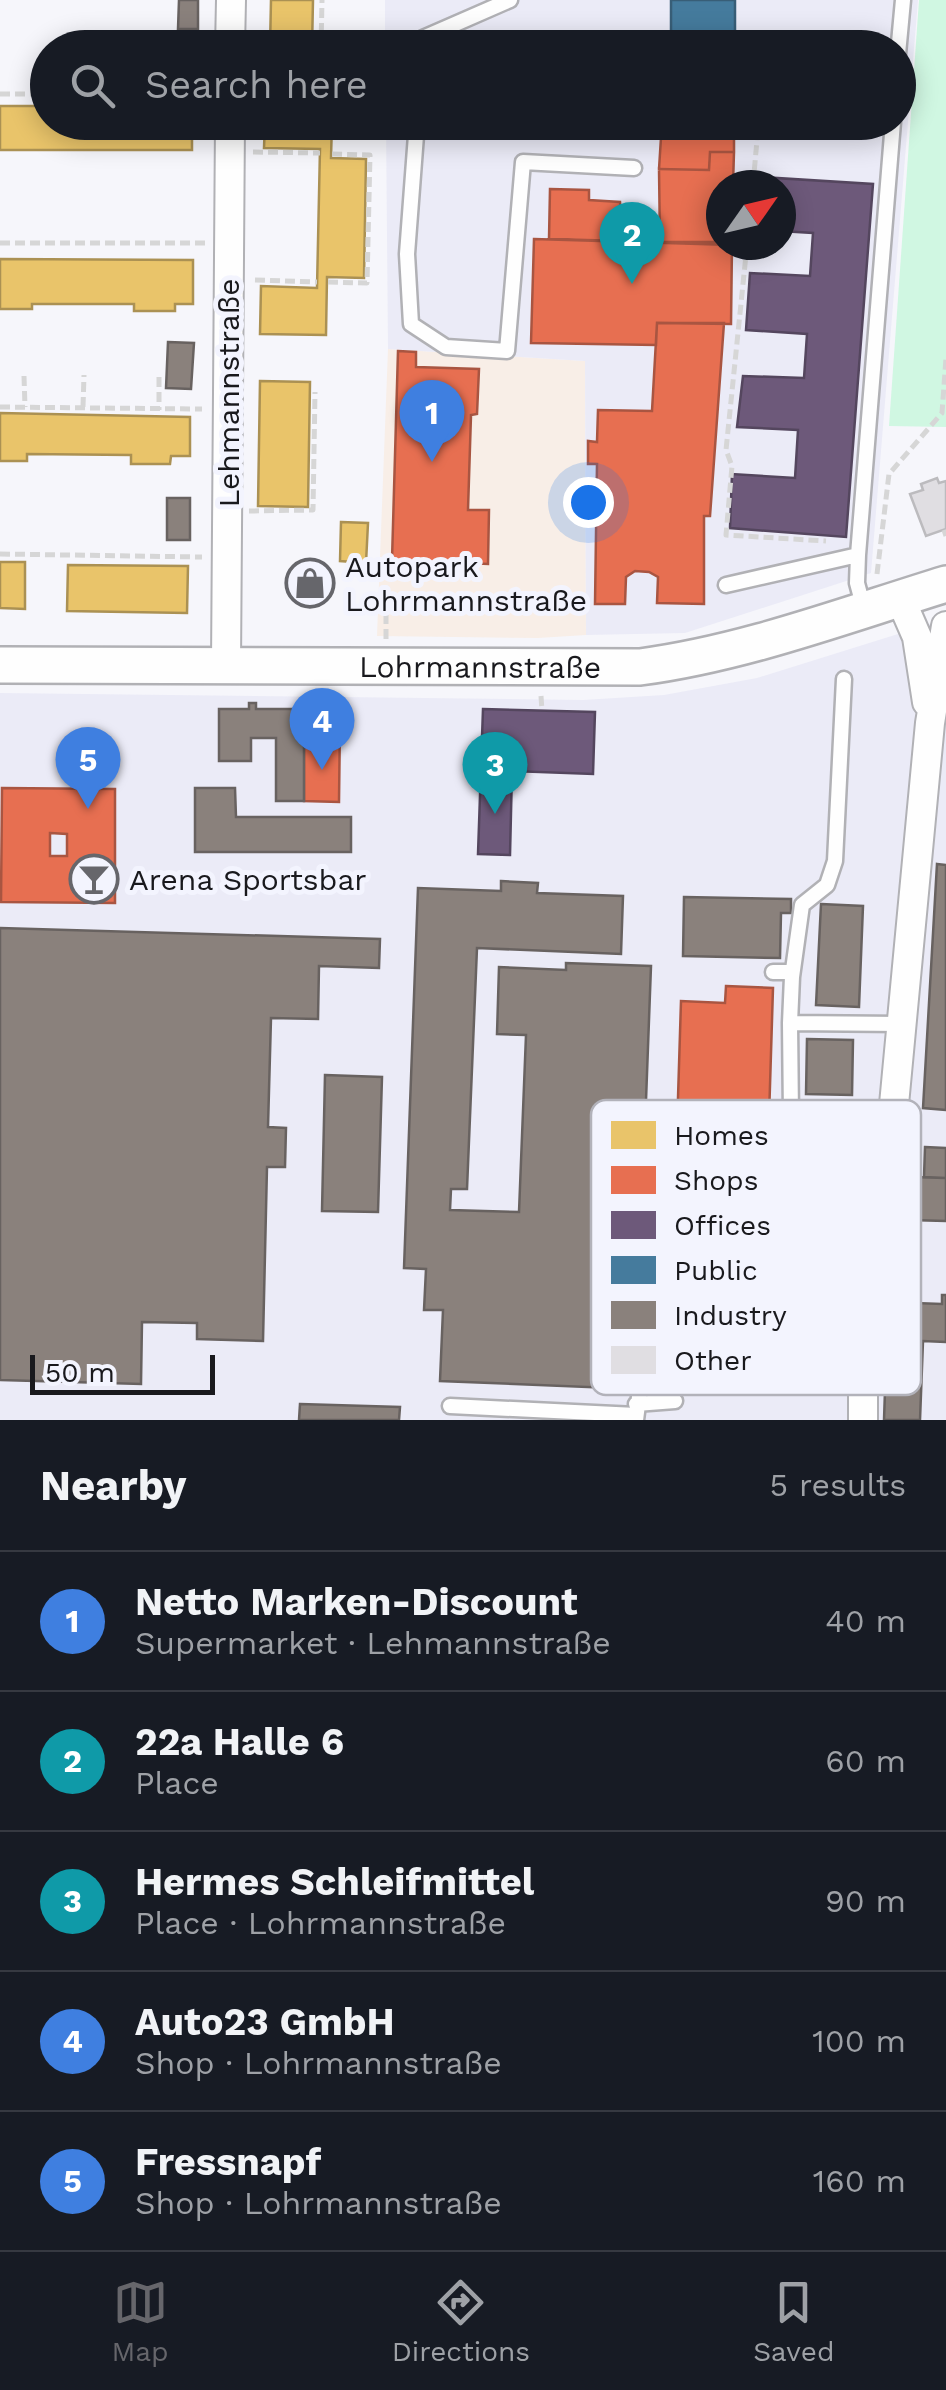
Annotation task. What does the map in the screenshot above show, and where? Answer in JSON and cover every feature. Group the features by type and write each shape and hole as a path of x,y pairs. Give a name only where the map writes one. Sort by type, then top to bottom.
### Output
{"street":[{"path":"230,0 230,30"},
{"name":"Lehmannstraße","path":"226,664 230,140"},
{"name":"Lohrmannstraße","path":"0,665 640,667 686,661 768,640 880,595 946,584"},
{"path":"880,595 917,638 930,723"},
{"path":"894,1100 930,723 946,626"}],"lane":[{"path":"441,30 510,0"},
{"path":"900,30 903,0"},
{"path":"416,140 407,254 411,324 446,346 507,350 522,162 634,168"},
{"path":"880,595 857,583 892,140"},
{"path":"726,585 859,549"},
{"path":"791,1100 792,977 802,906 827,885 836,860 844,679"},
{"path":"773,972 788,972 792,977"},
{"path":"790,1023 902,1024"},
{"path":"450,1406 636,1413 674,1401"}],"path":[{"path":"321,30 322,0"},
{"path":"0,94 30,94"},
{"path":"754,170 757,140"},
{"path":"230,151 320,153"},
{"path":"328,282 367,283 370,154 331,154"},
{"path":"0,243 229,243"},
{"path":"745,260 726,450 732,466 726,535 859,549"},
{"path":"228,280 317,282"},
{"path":"880,595 889,474 942,413 946,358"},
{"path":"83,408 84,375"},
{"path":"24,376 24,407"},
{"path":"158,377 159,410"},
{"path":"227,511 314,510 315,392"},
{"path":"0,406 228,409"},
{"path":"0,554 227,558"},
{"path":"386,596 386,632"},
{"path":"541,699 542,711"}],"shaded area":[{"path":"385,0 918,0 916,30 385,30"},
{"path":"386,140 907,140 871,573 685,633 586,635 585,361 388,349"},
{"path":"388,349 585,361 586,635 377,636"},
{"path":"946,619 946,1420 0,1420 0,693 583,700 664,695 757,678"}],"green space":[{"path":"919,0 946,0 946,427 889,426 909,140 916,140"}],"building: Homes":[{"path":"271,0 313,0 312,30 270,30"},
{"path":"0,106 30,106 30,140 192,140 192,150 0,150"},
{"path":"264,140 332,140 331,158 366,159 364,278 327,277 326,335 260,334 261,286 317,288 320,149 264,148"},
{"path":"0,259 193,260 193,304 175,304 175,311 134,311 134,304 32,304 32,309 0,309"},
{"path":"260,381 310,382 308,507 258,506"},
{"path":"0,413 190,417 190,456 171,456 170,464 131,464 131,455 27,454 27,461 0,461"},
{"path":"341,522 368,523 366,563 340,561"},
{"path":"0,562 25,562 25,609 0,608"},
{"path":"68,565 188,566 187,613 67,611"}],"building: Shops":[{"path":"661,140 734,140 734,152 710,152 709,170 659,169"},
{"path":"710,152 734,152 733,170 709,170"},
{"path":"659,169 709,170 706,242 660,242"},
{"path":"550,189 589,190 589,200 620,202 621,219 659,220 660,242 549,239"},
{"path":"534,239 706,244 706,260 732,260 731,324 657,323 656,345 531,343"},
{"path":"657,323 724,323 710,516 704,516 704,604 657,603 658,577 635,571 626,577 625,604 595,604 597,464 588,464 588,441 597,442 598,410 652,411"},
{"path":"398,351 416,352 416,367 479,369 477,414 471,415 468,510 489,510 488,564 392,560"},
{"path":"304,721 340,721 339,802 304,801"},
{"path":"2,788 115,789 115,903 1,902","holes":["50,833 67,834 67,856 50,856"]},
{"path":"726,986 773,988 770,1100 678,1100 681,1001 725,1003"}],"building: Offices":[{"path":"796,179 873,184 846,537 730,528 732,474 795,478 798,430 737,427 743,376 804,378 807,334 746,330 750,273 810,276 813,233 796,232"},
{"path":"483,709 595,712 593,774 512,771 510,855 478,854"}],"building: Public":[{"path":"671,0 735,0 735,30 671,30"}],"building: Industry":[{"path":"179,0 198,0 198,29 178,29"},
{"path":"168,342 194,343 191,389 166,388"},
{"path":"167,498 190,498 190,540 167,540"},
{"path":"249,703 256,703 256,709 304,709 304,801 276,801 276,738 251,738 251,761 219,761 219,709 249,709"},
{"path":"195,788 235,788 236,817 351,817 351,852 195,852"},
{"path":"937,864 946,865 946,1110 923,1108"},
{"path":"501,881 538,883 537,893 623,896 621,954 477,948 467,1189 451,1189 450,1210 519,1212 526,1035 497,1034 499,967 566,970 566,963 651,966 646,1100 591,1100 591,1387 440,1381 443,1310 424,1310 426,1269 404,1268 418,888 501,891"},
{"path":"684,897 791,899 791,913 781,913 780,958 683,956"},
{"path":"821,904 863,906 859,1007 816,1005"},
{"path":"0,928 380,939 379,968 319,966 318,1019 271,1018 268,1127 286,1128 285,1167 267,1167 263,1341 197,1339 197,1323 142,1322 141,1384 0,1380"},
{"path":"807,1039 853,1040 852,1095 806,1094"},
{"path":"325,1075 382,1077 378,1212 322,1211"},
{"path":"925,1147 946,1148 946,1178 924,1177"},
{"path":"921,1177 946,1178 946,1221 921,1220"},
{"path":"942,1295 946,1295 946,1342 923,1341 921,1394 921,1303 942,1304"},
{"path":"885,1395 921,1395 920,1420 884,1420"},
{"path":"300,1404 400,1407 399,1420 299,1420"}],"building: Other":[{"path":"937,478 939,483 946,481 946,529 926,536 910,494 923,490 921,484"}],"place":[{"name":"22a Halle 6","path":"632,284"},
{"name":"Netto Marken-Discount","path":"432,462"},
{"name":"Autopark Lohrmannstraße","path":"310,583"},
{"name":"Auto23 GmbH","path":"322,770"},
{"name":"Fressnapf","path":"88,809"},
{"name":"Hermes Schleifmittel","path":"495,814"},
{"name":"Arena Sportsbar","path":"94,879"}]}
